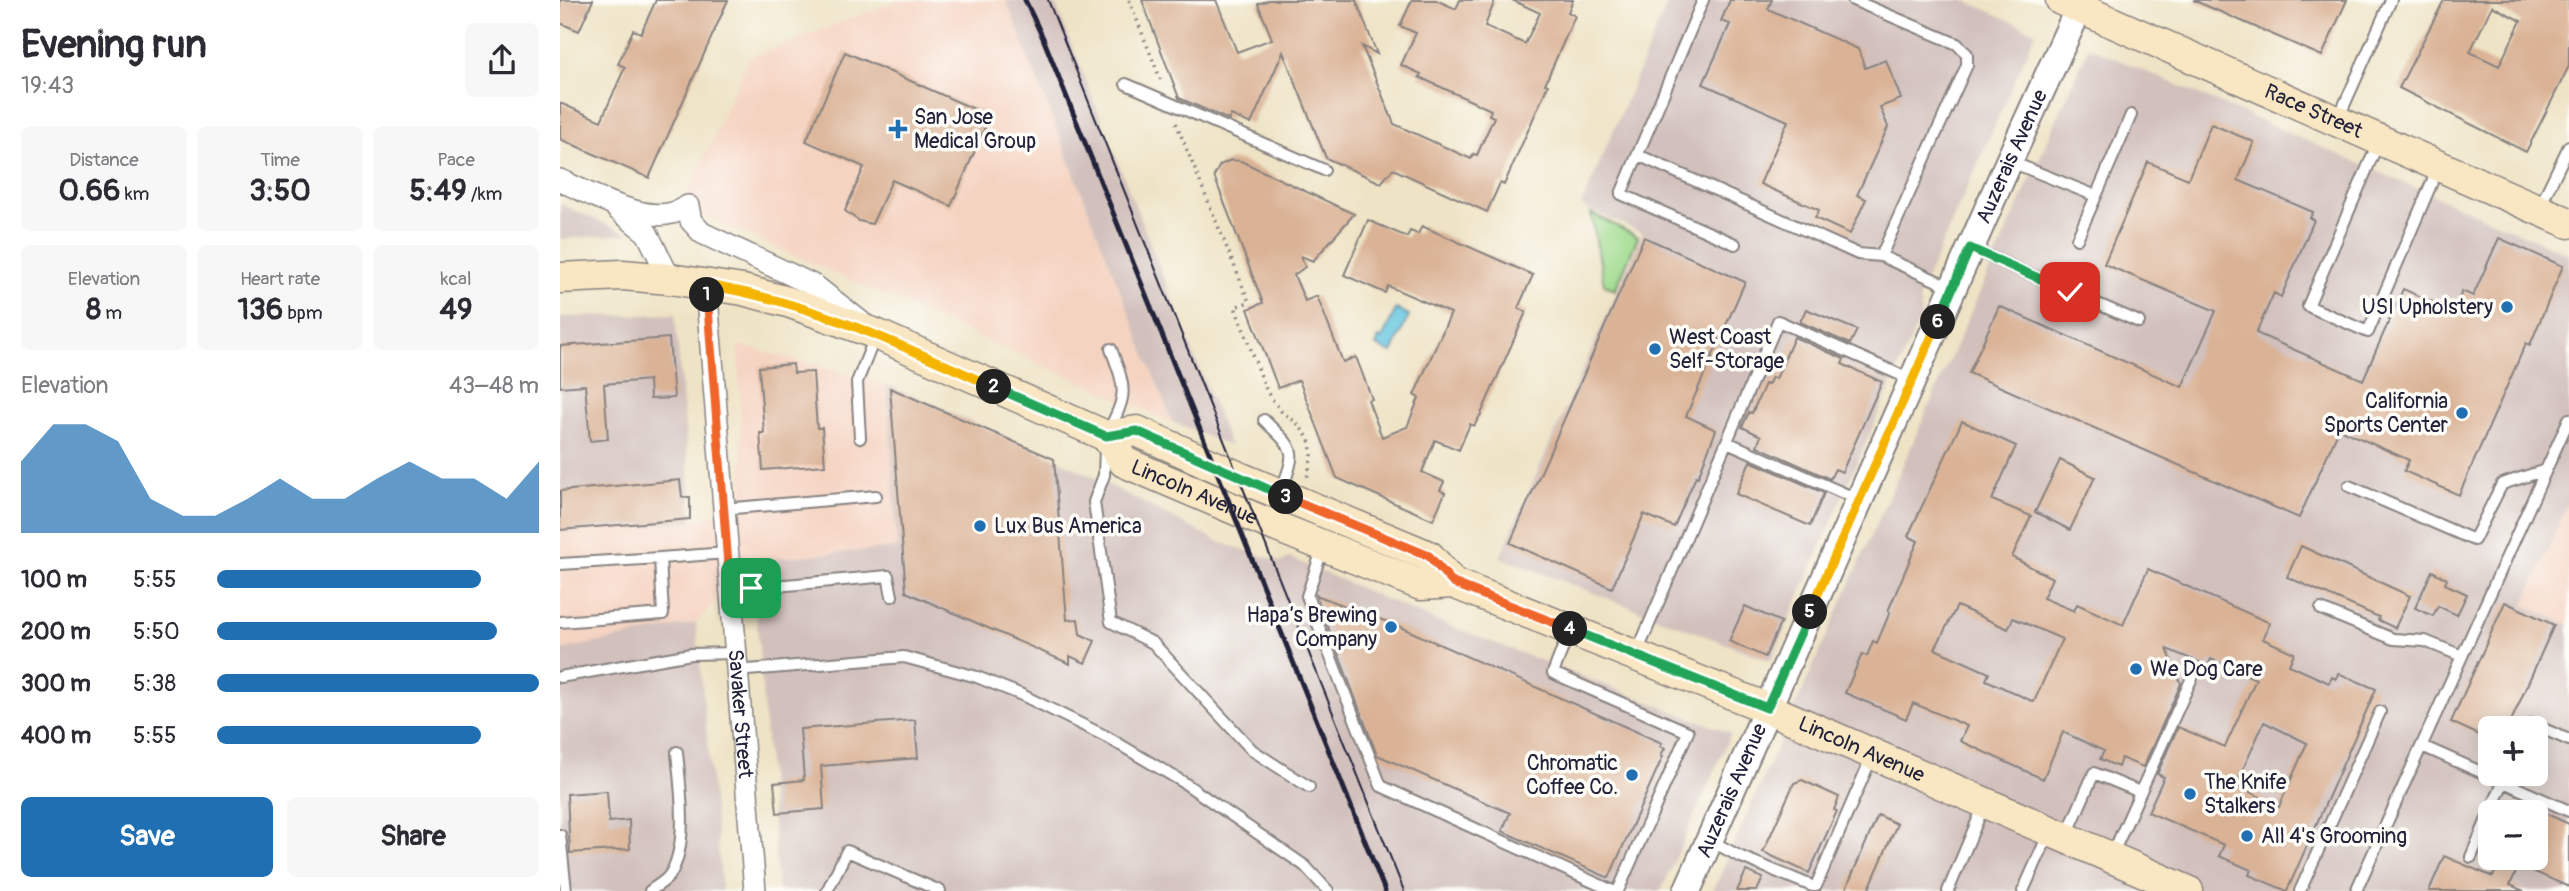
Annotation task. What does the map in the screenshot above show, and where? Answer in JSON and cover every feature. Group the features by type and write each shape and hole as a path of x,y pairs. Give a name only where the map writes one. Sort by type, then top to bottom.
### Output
{"main road":[{"name":"Race Street","path":"2074,3 2569,223"},
{"name":"Lincoln Avenue","path":"560,278 622,275 743,290 788,302 876,334 1106,436 1124,462 1421,585 1453,583 1636,655 1873,753 2188,891"},
{"name":"Lincoln Avenue","path":"1106,436 1137,431 1293,488 1429,556 1453,583"}],"street":[{"name":"Auzerais Avenue","path":"1687,891 2009,161 2074,3"},
{"path":"560,180 609,203 657,215 674,213 688,206 691,220 702,233 815,286 876,334"},
{"path":"609,203 647,233 670,279"},
{"name":"Savaker Street","path":"706,285 755,891"}],"lane":[{"path":"1703,0 1621,194 1735,244"},
{"path":"1853,0 1957,44 1967,54 1967,65 1881,256"},
{"path":"2337,121 2391,0"},
{"path":"1126,84 1324,170"},
{"path":"2077,239 2131,115"},
{"path":"2379,140 2308,306 2368,332 2439,167"},
{"path":"2538,210 2569,146"},
{"path":"1637,155 1858,254 1881,256 1953,288"},
{"path":"2009,161 2096,196"},
{"path":"1970,248 2139,322"},
{"path":"1636,655 1778,321 1912,380"},
{"path":"860,438 857,382 876,334"},
{"path":"1111,349 1124,391 1122,404 1106,436 1104,475 1094,502 1111,622 1153,643 1251,750 1309,787"},
{"path":"2356,891 2569,419"},
{"path":"1264,420 1290,445 1293,456 1293,488"},
{"path":"1727,442 1859,500"},
{"path":"2349,486 2474,540 2502,484 2546,470"},
{"path":"723,509 876,496"},
{"path":"1324,546 1307,596 1381,786 1616,891 1688,732 1553,673 1570,629"},
{"path":"560,564 727,553"},
{"path":"560,622 663,614 660,558"},
{"path":"730,590 888,576 892,596"},
{"path":"2321,608 2393,639 2425,641 2462,656"},
{"path":"560,677 691,654 736,662 904,657 977,677 1022,695 1107,737 1183,782 1305,866 1328,891"},
{"path":"2110,857 2194,671"},
{"path":"2300,891 2381,712"},
{"path":"2548,731 2569,740"},
{"path":"2422,746 2478,768"},
{"path":"650,891 670,876 679,852 682,804 677,752"},
{"path":"1709,840 1759,865 1812,887 1816,886 1873,753"},
{"path":"2023,891 2094,773 2140,792"},
{"path":"2521,786 2569,811"},
{"path":"1948,891 1985,802"},
{"path":"560,835 566,891"},
{"path":"2471,857 2478,840"},
{"path":"827,891 847,851 940,891"}],"path":[{"path":"1129,0 1164,88"},
{"path":"1173,115 1249,302 1235,307 1267,391 1281,411 1297,423 1309,439 1312,455 1293,488"}],"shaded area":[{"path":"899,0 1006,0 1172,422 682,206 749,58"},
{"path":"1006,0 1054,0 1230,446 1172,422"},
{"path":"1669,0 1964,0 2036,32 1919,296 1921,316 1771,661 1500,557 1643,233 1581,206"},
{"path":"2089,47 2569,254 2569,500 2524,605 2569,625 2569,891 1713,891"},
{"path":"560,204 628,234 560,239"},
{"path":"675,314 693,521 560,532 560,317"},
{"path":"738,345 887,385 897,549 752,560 696,623 560,650 560,532 693,521 744,505"},
{"path":"887,385 1062,461 1219,542 1281,562 1290,558 1429,618 1731,733 1661,891 778,891 752,560 897,548"},
{"path":"2569,500 2569,625 2524,605"},
{"path":"696,623 722,891 560,891 560,650"}],"green space":[{"path":"1591,213 1638,237 1615,290 1604,284"}],"water":[{"path":"1396,309 1409,315 1392,353 1376,346"}],"building":[{"path":"560,0 593,0 579,31 560,23"},
{"path":"656,0 728,0 649,178 560,139 560,103 601,121 625,67 618,64 633,30 641,33"},
{"path":"1142,0 1216,0 1237,52 1272,39 1258,4 1269,0 1356,0 1377,54 1362,46 1394,124 1471,159 1473,154 1477,155 1494,117 1489,115 1491,110 1419,77 1421,74 1401,65 1416,33 1400,26 1412,0 1436,0 1456,9 1460,0 1495,0 1485,26 1525,44 1540,13 1512,0 1573,0 1568,12 1575,16 1504,185 1500,183 1487,212 1393,169 1381,183 1326,158 1283,52 1251,124 1231,115 1229,120 1179,98"},
{"path":"1730,0 1772,0 1768,9 1858,49 1865,68 1886,60 1901,99 1880,107 1888,127 1857,195 1866,199 1850,234 1815,218 1819,210 1760,184 1788,121 1703,84 1730,24 1721,21"},
{"path":"2193,0 2347,0 2322,56"},
{"path":"2444,0 2569,0 2569,66 2526,152 2399,88","holes":["2492,6 2521,21 2499,66 2470,52"]},
{"name":"San Jose Medical Group","path":"845,52 990,116 951,206 892,180 872,224 859,221 845,211 864,167 806,141"},
{"path":"2211,124 2254,142 2238,180 2313,212 2310,218 2314,220 2281,297 2274,293 2256,333 2363,380 2403,289 2454,311 2462,291 2473,296 2499,238 2563,266 2530,345 2526,343 2459,495 2404,471 2409,460 2339,429 2299,518 1969,373 1999,306 2182,387 2216,311 2104,264 2148,162 2188,179"},
{"path":"1231,160 1241,161 1354,214 1313,261 1301,256 1305,267 1294,275 1305,301 1317,296 1343,362 1356,357 1372,399 1368,400 1382,437 1407,427 1419,398 1414,395 1451,313 1388,286 1385,293 1344,275 1368,220 1407,237 1410,231 1418,234 1422,226 1533,275 1518,308 1526,312 1474,426 1470,424 1459,450 1435,440 1422,472 1444,482 1440,490 1445,493 1433,520 1337,478 1299,380 1278,388 1248,309 1263,303 1214,176 1220,165"},
{"name":"West Coast Self-Storage","path":"1644,237 1745,282 1686,416 1716,430 1698,477 1696,476 1674,527 1644,514 1612,588 1510,543"},
{"path":"1806,309 1857,330 1850,344 1800,322"},
{"path":"1794,337 1844,359 1842,364 1882,382 1842,472 1835,469 1830,479 1757,446 1761,436 1742,427 1749,412 1752,413 1765,384 1768,385 1772,377 1776,379"},
{"path":"669,338 674,398 650,399 649,380 604,384 608,439 590,441 585,385 560,387 560,346"},
{"path":"793,364 794,373 813,372 817,428 822,428 825,465 763,470 760,433 764,433 759,367"},
{"name":"Lux Bus America","path":"890,388 1054,459 1067,620 1078,619 1080,634 1095,641 1085,663 1070,656 1070,664 906,592"},
{"path":"1962,421 2016,446 1992,500 2031,516 2012,557 2052,578 2043,598 2074,611 2077,604 2123,625 2148,569 2270,623 2263,639 2294,653 2289,665 2329,683 2332,677 2336,679 2338,673 2376,689 2287,891 2249,875 2251,870 2219,856 2224,845 2148,812 2164,777 2157,774 2178,727 2225,747 2256,679 2211,659 2208,666 2167,649 2181,684 2143,767 2121,758 2118,767 2100,759 2104,751 2063,732 2043,779 1960,741 1967,726 1913,703 1906,719 1845,693 1862,654 1867,656 1873,641 1877,643 1890,612 1888,611 1918,541 1908,536","holes":["1957,606 2008,629 2013,618 2062,639 2034,702 1986,680 1989,673 1935,649","2264,722 2307,743 2279,807 2236,785"]},
{"path":"2060,460 2095,477 2070,530 2035,512"},
{"path":"1750,461 1824,493 1810,526 1736,494"},
{"path":"680,480 682,497 690,497 690,519 560,530 560,491"},
{"path":"2301,546 2410,596 2395,628 2378,620 2379,617 2287,577"},
{"path":"2432,571 2447,579 2445,584 2467,594 2457,615 2438,606 2433,616 2415,608"},
{"path":"1316,595 1398,626 1662,743 1660,746 1665,748 1661,755 1663,756 1609,878 1502,831 1510,813 1377,755"},
{"path":"2505,602 2554,625 2513,716 2478,716 2478,734 2451,722"},
{"path":"1745,606 1781,622 1765,657 1729,641"},
{"path":"915,720 918,758 821,766 824,809 777,813 774,783 804,780 800,729"},
{"path":"1802,780 1839,797 1834,810 1837,811 1809,873 1763,852 1794,783"},
{"path":"607,791 609,822 629,820 630,849 570,853 567,794"},
{"path":"2548,814 2569,824 2569,887 2530,870 2548,870"},
{"path":"1878,815 1897,824 1868,891 1845,891"},
{"path":"2444,856 2493,877 2496,870 2517,870 2510,885 2524,891 2429,891"},
{"path":"1746,871 1763,878 1757,891 1737,891"}],"tram line":[{"path":"1048,0 1404,891"}],"railway":[{"path":"1025,0 1043,38 1385,891"}],"place":[{"name":"San Jose Medical Group","path":"898,129"},
{"name":"USI Upholstery","path":"2507,307"},
{"name":"West Coast Self-Storage","path":"1655,349"},
{"name":"California Sports Center","path":"2462,413"},
{"name":"Lux Bus America","path":"980,526"},
{"name":"Hapa’s Brewing Company","path":"1391,627"},
{"name":"We Dog Care","path":"2136,669"},
{"name":"Chromatic Coffee Co.","path":"1632,775"},
{"name":"The Knife Stalkers","path":"2190,794"},
{"name":"All 4's Grooming","path":"2247,836"}],"route":[{"path":"751,588 730,590 706,285 743,290 788,302 876,334 1106,436 1137,431 1239,477 1429,556 1453,583 1767,708 1970,248 2070,292"}]}
